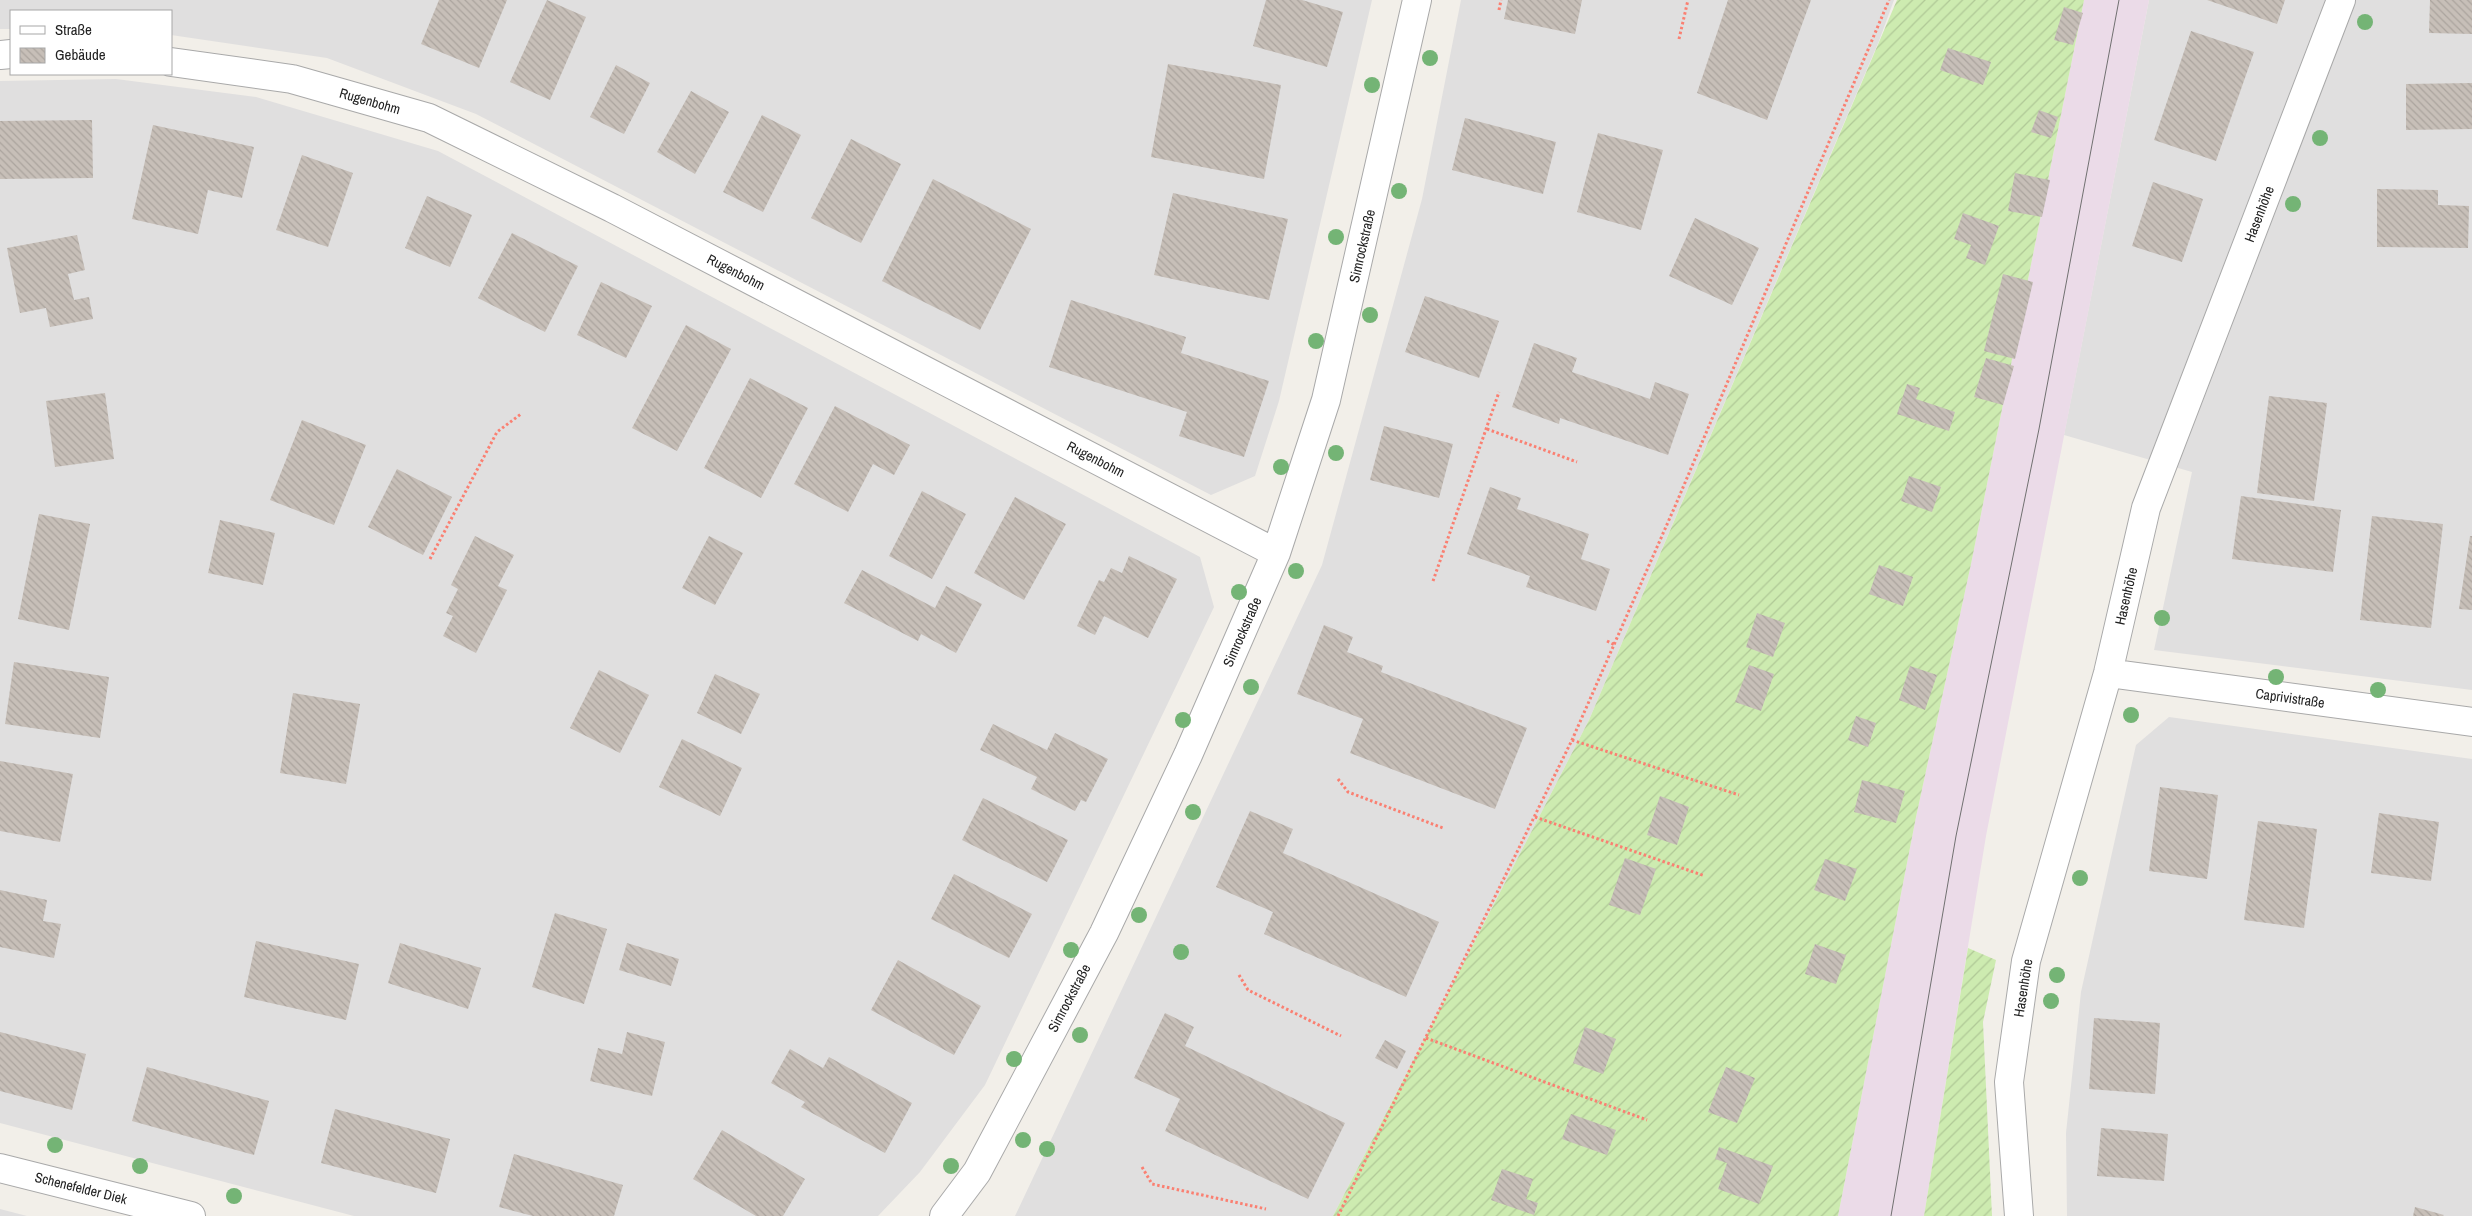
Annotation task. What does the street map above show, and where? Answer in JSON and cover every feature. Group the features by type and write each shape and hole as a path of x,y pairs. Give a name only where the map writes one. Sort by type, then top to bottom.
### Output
{"street":[{"name":"Simrockstraße","path":"944,1216 977,1172 1104,933 1188,755 1276,553 1326,400 1417,0"},
{"name":"Hasenhöhe","path":"2019,1216 2009,1082 2026,961 2108,673 2146,508 2341,0"},
{"name":"Rugenbohm","path":"172,62 292,79 429,118 612,208 1276,553"},
{"name":"Caprivistraße","path":"2108,673 2472,722"},
{"name":"Schenefelder Diek","path":"0,1168 191,1216"}],"path":[{"path":"1499,10 1501,0"},
{"path":"1679,39 1688,0"},
{"path":"1338,1216 1572,740 1615,645 1889,0"},
{"path":"1433,581 1499,392"},
{"path":"430,559 497,432 521,414"},
{"path":"1487,429 1577,462"},
{"path":"1607,641 1615,645"},
{"path":"1572,740 1739,795"},
{"path":"1338,779 1348,792 1443,828"},
{"path":"1535,817 1705,876"},
{"path":"1239,975 1248,990 1341,1036"},
{"path":"1426,1038 1647,1120"},
{"path":"1142,1167 1152,1184 1266,1209"}],"shaded area":[{"path":"0,0 1372,0 1279,401 1255,476 1211,495 476,114 327,58 172,35 172,10 10,10 10,29 0,29"},
{"path":"1461,0 1894,0 1879,41 1589,720 1333,1216 1015,1216 1322,565 1422,199"},
{"path":"2084,0 2149,0 1986,836 1924,1216 1838,1216 1916,817 1971,564"},
{"path":"2149,0 2472,0 2472,690 2154,650 2192,472 2064,435"},
{"path":"116,79 256,97 438,151 1200,557 1214,607 985,1085 920,1172 878,1216 354,1216 0,1123 0,81"},
{"path":"2169,717 2472,759 2472,1216 2067,1216 2066,1133 2081,992 2136,745"},
{"path":"0,1209 27,1216 0,1216"}],"green space":[{"path":"1897,0 2084,0 1971,564 1916,817 1838,1216 1333,1216 1589,720"},
{"path":"1968,948 1996,960 1983,1022 1992,1216 1924,1216"}],"building":[{"path":"439,0 507,0 479,68 421,44"},
{"path":"547,0 586,17 550,100 510,82"},
{"path":"1266,0 1302,0 1343,12 1327,67 1253,46"},
{"path":"1508,0 1582,0 1575,34 1504,19"},
{"path":"1728,0 1811,0 1767,120 1697,93"},
{"path":"2207,0 2285,0 2277,24"},
{"path":"2430,0 2472,0 2472,34 2429,33"},
{"path":"2064,7 2083,13 2073,45 2054,40"},
{"path":"2191,31 2254,52 2216,161 2154,140"},
{"path":"1948,48 1991,62 1983,85 1940,70"},
{"path":"1168,64 1281,85 1264,179 1151,157"},
{"path":"616,65 650,83 624,134 590,117"},
{"path":"2472,83 2472,129 2406,130 2406,84"},
{"path":"691,91 729,112 695,174 657,152"},
{"path":"2039,110 2058,117 2051,138 2031,132"},
{"path":"762,115 801,135 763,212 723,192"},
{"path":"1465,118 1556,142 1543,194 1452,170"},
{"path":"92,120 93,178 0,179 0,121"},
{"path":"153,125 254,147 242,198 208,190 198,234 132,219"},
{"path":"1598,133 1663,150 1641,230 1577,212"},
{"path":"851,139 901,164 861,243 811,218"},
{"path":"302,155 353,173 328,247 276,230"},
{"path":"2015,173 2050,180 2042,217 2008,211"},
{"path":"933,179 1031,229 980,330 882,281"},
{"path":"2153,182 2203,199 2182,262 2132,246"},
{"path":"2377,189 2438,190 2438,205 2469,206 2468,248 2377,247"},
{"path":"1173,193 1288,219 1269,300 1154,275"},
{"path":"427,196 472,215 450,267 405,248"},
{"path":"1963,213 1999,226 1985,265 1966,258 1971,245 1954,239"},
{"path":"1695,218 1759,248 1732,305 1669,276"},
{"path":"512,233 578,266 545,332 478,298"},
{"path":"77,235 85,270 68,274 74,300 89,297 93,319 50,327 46,308 20,313 7,248"},
{"path":"2003,274 2033,282 2015,359 1984,351"},
{"path":"601,282 652,306 626,358 577,335"},
{"path":"1425,296 1499,321 1479,378 1405,352"},
{"path":"1071,300 1186,337 1181,353 1269,381 1244,457 1179,436 1187,412 1049,367"},
{"path":"686,325 731,349 677,451 632,428"},
{"path":"1534,343 1577,358 1572,372 1650,399 1655,382 1689,394 1668,455 1560,418 1559,424 1512,407"},
{"path":"1986,358 2014,366 2003,405 1974,397"},
{"path":"750,378 808,408 761,498 704,468"},
{"path":"1907,384 1920,388 1916,399 1955,412 1949,431 1897,414"},
{"path":"105,393 114,459 55,467 46,401"},
{"path":"2269,396 2327,403 2314,501 2257,493"},
{"path":"835,406 910,445 894,475 873,464 848,512 794,484"},
{"path":"302,420 366,445 334,525 270,500"},
{"path":"1384,426 1453,444 1439,498 1370,480"},
{"path":"397,469 452,497 423,555 368,527"},
{"path":"1909,476 1941,487 1932,512 1901,501"},
{"path":"1490,487 1521,498 1517,509 1589,534 1581,559 1610,569 1596,611 1526,587 1530,576 1467,554"},
{"path":"922,491 966,514 932,579 889,556"},
{"path":"2241,496 2341,510 2333,572 2232,559"},
{"path":"1015,497 1066,524 1024,600 974,573"},
{"path":"39,514 90,524 69,630 18,619"},
{"path":"2372,516 2443,524 2431,628 2360,620"},
{"path":"220,520 275,533 263,585 208,573"},
{"path":"475,536 514,555 498,586 507,590 476,653 443,636 453,616 446,613 458,589 451,585"},
{"path":"709,536 743,553 715,605 682,588"},
{"path":"2470,536 2472,536 2472,610 2459,609"},
{"path":"1129,556 1177,579 1148,638 1104,616 1095,635 1077,626 1099,580 1104,582 1111,568 1122,573"},
{"path":"1879,565 1913,577 1903,606 1869,594"},
{"path":"862,570 935,608 946,586 982,604 956,653 921,634 918,641 844,603"},
{"path":"1757,613 1785,623 1773,657 1746,647"},
{"path":"1324,625 1353,637 1347,652 1383,666 1381,672 1527,728 1495,809 1350,753 1363,719 1297,694"},
{"path":"14,662 109,677 100,738 5,724"},
{"path":"1749,665 1774,674 1761,711 1735,702"},
{"path":"1910,666 1937,675 1925,710 1899,700"},
{"path":"599,670 649,695 620,753 570,728"},
{"path":"715,674 760,694 741,734 697,713"},
{"path":"293,693 360,704 346,784 280,773"},
{"path":"1856,716 1876,723 1868,747 1848,740"},
{"path":"993,724 1047,750 1055,733 1108,759 1086,802 1081,800 1075,811 1031,789 1037,777 980,750"},
{"path":"682,739 742,768 720,816 659,787"},
{"path":"0,761 73,774 60,842 0,831"},
{"path":"1862,780 1905,791 1896,823 1854,812"},
{"path":"2160,787 2218,795 2207,879 2149,871"},
{"path":"1660,796 1689,807 1677,845 1647,835"},
{"path":"983,798 1068,840 1047,882 962,840"},
{"path":"1250,811 1293,829 1283,853 1439,922 1406,997 1264,934 1273,912 1216,887"},
{"path":"2379,813 2439,822 2431,881 2371,873"},
{"path":"2258,821 2317,829 2304,928 2244,920"},
{"path":"1625,858 1656,869 1640,915 1609,905"},
{"path":"1825,859 1857,869 1845,901 1814,890"},
{"path":"954,874 1032,914 1009,958 931,919"},
{"path":"0,890 47,900 43,921 61,924 54,958 0,947"},
{"path":"555,913 607,929 584,1004 532,987"},
{"path":"256,941 359,964 346,1020 244,997"},
{"path":"400,943 481,968 468,1009 388,983"},
{"path":"627,943 679,959 671,986 619,970"},
{"path":"1815,944 1846,955 1836,984 1805,974"},
{"path":"898,960 981,1006 954,1055 871,1010"},
{"path":"1165,1013 1194,1027 1185,1046 1345,1123 1308,1199 1165,1131 1180,1099 1134,1078"},
{"path":"2094,1018 2160,1023 2155,1094 2089,1089"},
{"path":"1585,1027 1616,1039 1603,1074 1573,1063"},
{"path":"0,1032 86,1054 72,1110 0,1091"},
{"path":"627,1032 665,1042 652,1096 590,1081 598,1048 622,1054"},
{"path":"1385,1040 1406,1051 1397,1069 1375,1058"},
{"path":"790,1049 823,1068 829,1057 912,1103 885,1153 801,1107 805,1102 771,1083"},
{"path":"147,1067 269,1101 254,1155 132,1121"},
{"path":"1726,1067 1755,1078 1737,1123 1708,1112"},
{"path":"335,1109 450,1139 436,1193 321,1163"},
{"path":"1571,1114 1616,1130 1607,1155 1562,1139"},
{"path":"2101,1128 2168,1134 2164,1181 2097,1176"},
{"path":"722,1130 805,1179 783,1216 756,1216 693,1179"},
{"path":"1719,1147 1773,1166 1759,1204 1718,1189 1727,1163 1715,1159"},
{"path":"514,1154 623,1185 614,1216 533,1216 499,1207"},
{"path":"1502,1169 1533,1179 1526,1199 1538,1203 1534,1215 1491,1200"},
{"path":"2415,1207 2444,1215 2413,1216"}],"tram line":[{"path":"1891,1216 1956,836 2039,429 2119,0"}]}
